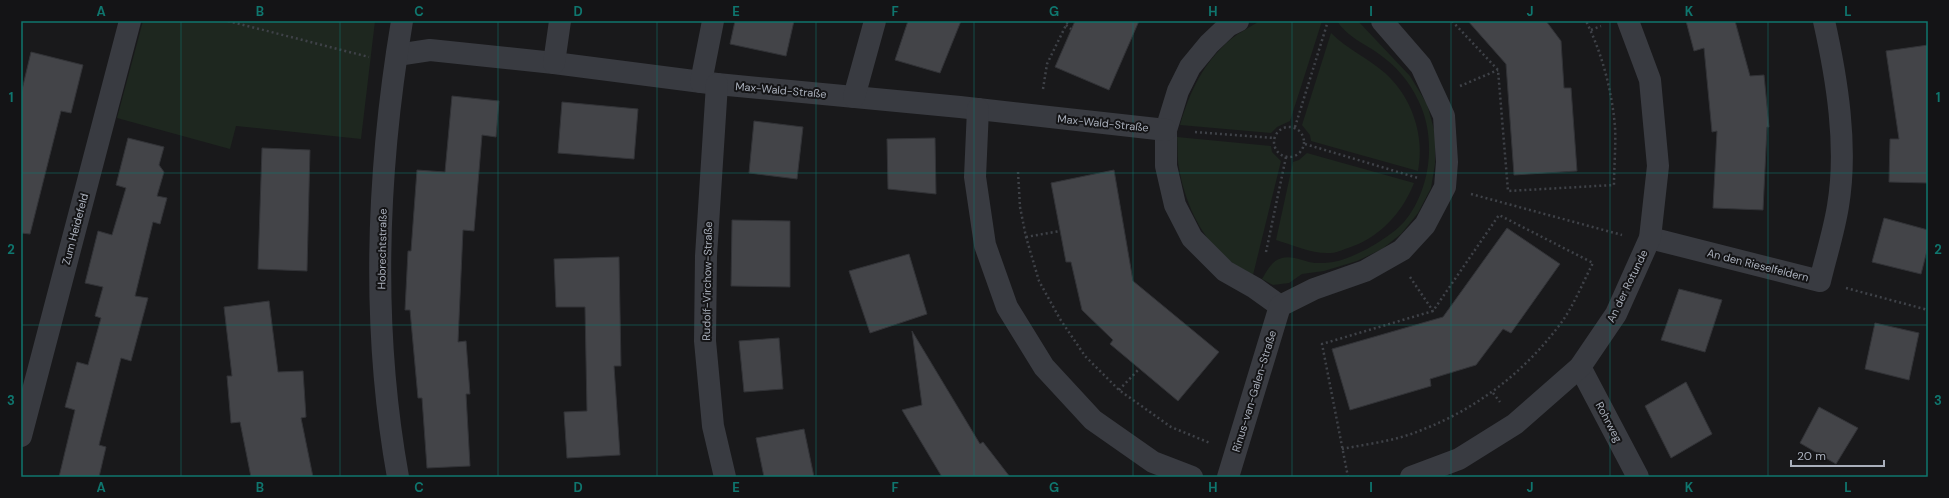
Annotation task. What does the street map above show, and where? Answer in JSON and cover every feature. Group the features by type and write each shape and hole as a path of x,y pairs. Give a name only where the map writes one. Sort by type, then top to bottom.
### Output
{"street":[{"name":"Zum Heidefeld","path":"21,436 130,21"},
{"name":"Hobrechtstraße","path":"398,477 383,351 381,243 388,124 402,21"},
{"path":"554,64 560,21"},
{"name":"Rudolf-Virchow-Straße","path":"713,21 709,83 705,341 713,426 725,477"},
{"path":"854,97 875,21"},
{"path":"1238,21 1228,26 1209,44 1190,67 1178,91 1166,130 1166,166 1175,205 1192,238 1225,271 1255,288 1280,306 1314,288 1365,271 1402,250 1425,225 1445,187 1447,162 1444,116 1422,66 1382,21"},
{"name":"An der Rotunde","path":"1411,477 1459,459 1515,424 1580,367 1616,314 1650,238 1658,166 1650,80 1628,21"},
{"name":"An den Rieselfeldern","path":"1650,238 1820,281 1838,206 1842,151 1832,59 1824,21"},
{"name":"Max-Wald-Straße","path":"397,55 430,50 709,83 978,109 1166,130"},
{"path":"978,109 975,177 985,244 1007,307 1044,367 1093,420 1153,462 1192,477"},
{"name":"Rinus-van-Galen-Straße","path":"1228,477 1280,306"},
{"name":"Rohrweg","path":"1580,367 1638,477"}],"path":[{"path":"228,21 376,59 397,55"},
{"path":"1038,116 1047,64 1068,21"},
{"path":"1295,128 1328,21"},
{"path":"1452,21 1498,70 1508,191 1614,185 1615,128 1611,95 1601,61 1586,21"},
{"path":"1066,25 1071,29"},
{"path":"1460,86 1498,70"},
{"path":"1285,127 1295,128 1303,134 1305,144 1300,153 1290,158 1277,151 1274,138 1280,129 1285,127"},
{"path":"1166,130 1274,138"},
{"path":"1305,144 1419,178"},
{"path":"1266,252 1286,157"},
{"path":"1018,172 1020,207 1026,238 1039,281 1060,319 1085,356 1119,390 1170,427 1213,444"},
{"path":"1468,193 1630,238 1650,238"},
{"path":"1342,449 1385,441 1418,432 1454,416 1493,393 1526,364 1559,326 1576,298 1593,263 1500,215 1433,310 1322,344 1342,449 1348,477"},
{"path":"1026,238 1060,231"},
{"path":"1410,277 1433,310"},
{"path":"1820,281 1928,310"},
{"path":"1119,390 1139,368"}],"shaded area":[{"path":"143,21 375,21 361,139 236,126 230,149 117,118"},
{"path":"1260,21 1322,21 1290,121 1277,127 1271,133 1180,125 1193,89 1205,68 1221,48 1231,39"},
{"path":"1337,21 1358,21 1410,76 1427,104 1435,133 1435,164 1431,188 1418,213 1401,234 1382,249 1357,261 1324,271 1302,274 1289,283 1273,285 1262,279 1270,266 1278,259 1290,257 1315,263 1333,262 1359,253 1386,237 1404,222 1413,209 1420,195 1425,179 1428,163 1428,130 1418,100 1402,74 1379,54 1351,36"},
{"path":"1331,33 1337,39 1385,73 1403,94 1409,105 1418,131 1420,158 1418,171 1311,141 1310,135 1302,125"},
{"path":"1177,137 1271,146 1272,152 1281,161 1253,275 1234,264 1223,255 1213,245 1197,222 1182,182 1178,164"},
{"path":"1307,153 1414,183 1403,205 1395,215 1378,232 1368,239 1357,245 1334,253 1323,253 1303,249 1276,240 1293,162 1299,160"}],"building":[{"path":"735,21 794,21 786,56 730,44"},
{"path":"908,21 961,21 940,73 895,60"},
{"path":"1075,21 1139,21 1109,90 1055,67"},
{"path":"1468,21 1546,21 1561,41 1564,88 1571,88 1577,171 1514,175 1506,64"},
{"path":"1686,21 1735,21 1750,76 1764,75 1769,127 1767,127 1763,210 1713,208 1717,131 1712,132 1704,48 1694,51"},
{"path":"1928,45 1928,183 1889,182 1890,139 1899,139 1886,51"},
{"path":"31,52 83,65 71,113 61,111 30,234 21,233 21,94"},
{"path":"452,96 499,101 496,137 482,135 474,231 463,230 458,342 466,341 470,394 466,394 470,466 427,468 422,398 418,398 410,310 405,310 408,251 411,251 417,170 445,172"},
{"path":"562,102 638,109 634,159 558,153"},
{"path":"754,121 803,127 797,179 749,173"},
{"path":"128,138 164,147 159,165 164,172 157,196 167,198 160,224 153,222 135,296 148,298 131,361 121,358 99,445 106,447 99,477 59,477 75,410 65,407 77,362 88,365 101,318 95,316 103,287 85,283 98,231 112,235 126,188 116,185"},
{"path":"935,138 936,194 888,189 887,139"},
{"path":"262,148 310,150 307,271 258,269"},
{"path":"1114,170 1133,281 1219,352 1178,401 1110,344 1113,340 1082,310 1071,262 1066,262 1051,183"},
{"path":"1884,218 1928,230 1928,247 1921,274 1872,262"},
{"path":"732,220 790,221 790,287 731,286"},
{"path":"1507,228 1560,264 1511,333 1503,329 1476,365 1430,379 1431,386 1350,410 1332,349 1443,317"},
{"path":"909,254 927,314 870,333 849,271"},
{"path":"619,257 621,366 614,366 620,455 567,458 564,412 587,411 585,307 556,307 554,259"},
{"path":"1679,289 1722,300 1705,352 1661,340"},
{"path":"269,301 278,372 303,371 306,417 301,418 313,477 251,477 240,422 231,423 227,376 232,376 224,307"},
{"path":"1875,323 1919,333 1909,380 1865,369"},
{"path":"912,331 980,444 983,442 1010,477 942,477 902,410 922,405"},
{"path":"779,338 783,389 744,392 739,341"},
{"path":"1686,382 1712,434 1671,458 1645,406"},
{"path":"1819,407 1858,428 1836,464 1800,443"},
{"path":"804,429 814,477 764,477 756,438"}]}
